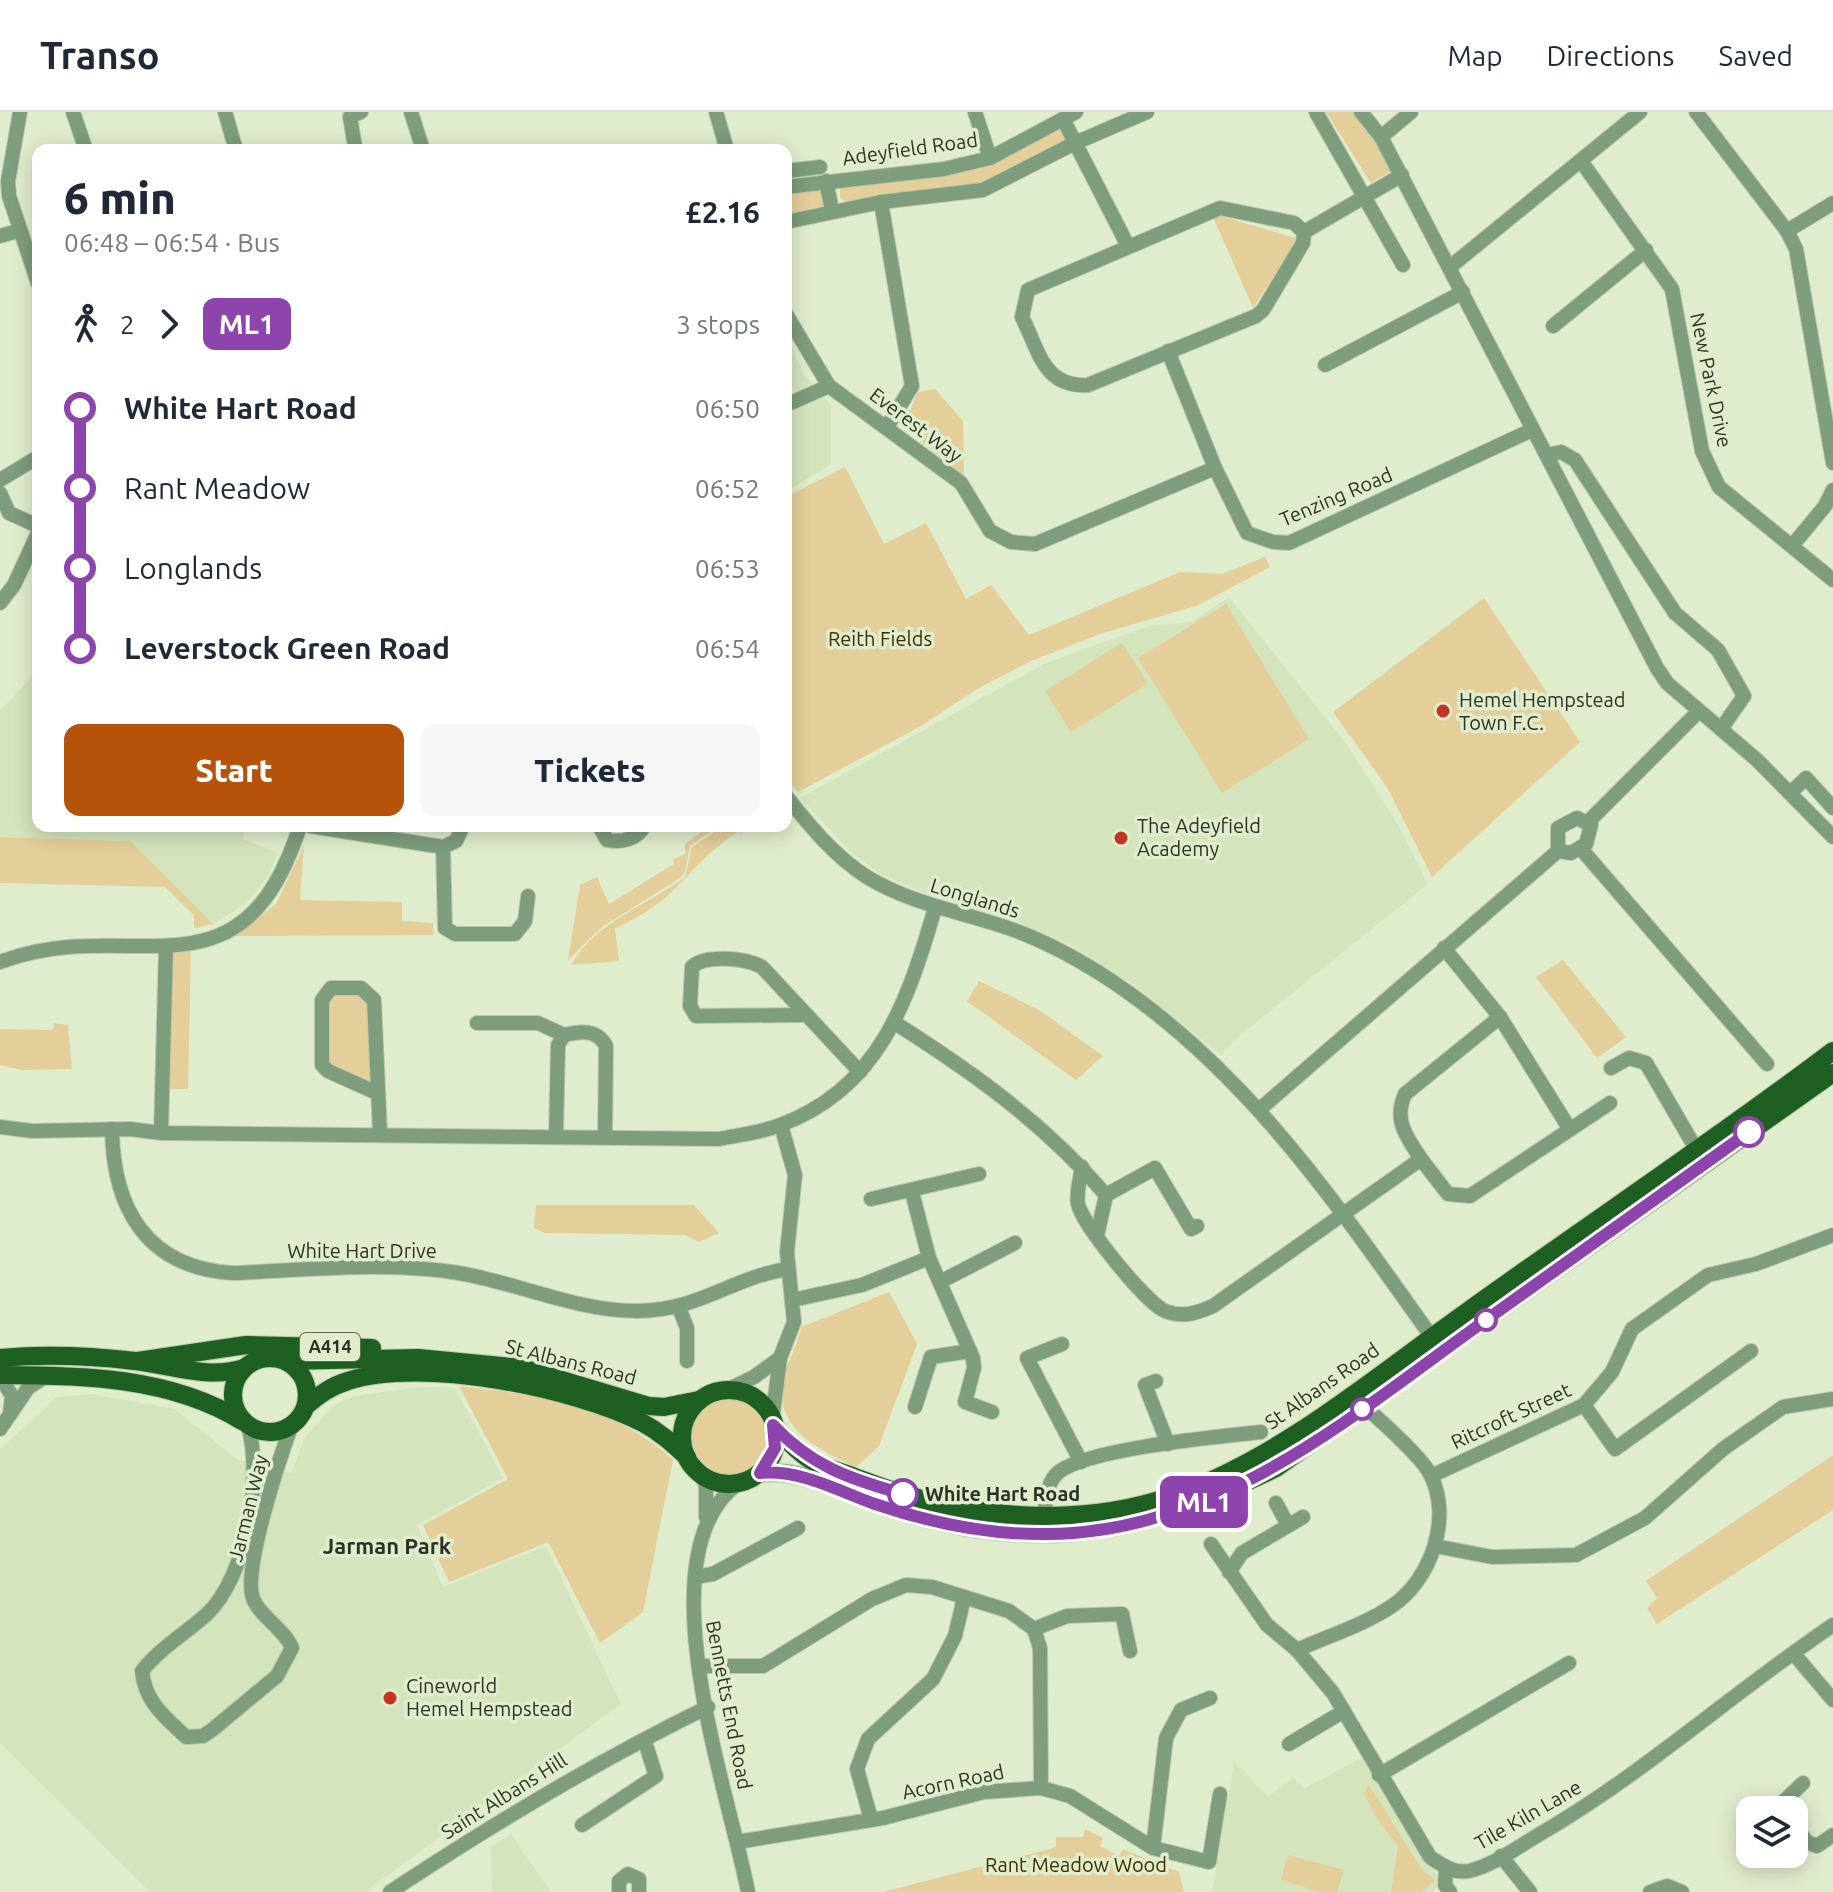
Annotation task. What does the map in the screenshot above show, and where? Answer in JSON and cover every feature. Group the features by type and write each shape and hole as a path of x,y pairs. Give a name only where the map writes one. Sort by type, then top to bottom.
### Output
{"main road":[{"name":"St Albans Road","path":"760,1473 795,1475 875,1504 960,1527 1047,1534 1106,1530 1184,1510 1276,1468 1365,1407 1436,1344 1696,1149 1833,1051"},
{"name":"St Albans Road","path":"773,1423 808,1458 888,1490 965,1510 1044,1517 1107,1511 1179,1493 1271,1449 1350,1395 1436,1344 1833,1073"},
{"name":"A414","path":"138,1361 260,1344 429,1351 522,1368"},
{"name":"A414","path":"5,1354 138,1361 211,1374 227,1374 244,1368"},
{"path":"0,1375 47,1375 168,1390 216,1406 245,1424 269,1433 291,1427 306,1406 306,1385 302,1375 286,1361 268,1358 244,1368 233,1388 235,1412 245,1424"},
{"name":"St Albans Road","path":"286,1361 418,1358 522,1368 649,1406 664,1407 699,1400"},
{"name":"St Albans Road","path":"306,1406 335,1386 373,1376 434,1375 496,1380 572,1398 622,1414 652,1428 687,1457"},
{"path":"729,1389 759,1400 773,1423 775,1448 760,1473 739,1483 718,1483 701,1475 687,1457 684,1425 699,1400 729,1389"}],"street":[{"path":"20,112 4,180 32,267"},
{"path":"73,112 84,144"},
{"path":"225,112 234,144"},
{"path":"354,144 350,117 361,112"},
{"path":"411,112 421,144"},
{"path":"716,112 725,144"},
{"path":"975,112 990,158"},
{"path":"792,220 881,202 983,190 1075,143 1147,112"},
{"path":"1316,112 1403,265"},
{"path":"1361,112 1381,137 1402,175 1657,668 1667,683 1791,792 1833,837"},
{"path":"1381,137 1411,112"},
{"path":"1450,267 1640,112"},
{"path":"1696,112 1787,231 1796,249 1833,463"},
{"path":"1069,115 1075,143 1128,246"},
{"name":"Adeyfield Road","path":"792,185 823,174 944,169 990,158 1069,115"},
{"name":"New Park Drive","path":"1581,161 1672,289 1702,451 1719,487 1833,580"},
{"path":"792,171 823,174 832,210"},
{"path":"1304,232 1402,175"},
{"path":"881,202 912,386 887,427"},
{"path":"1787,231 1833,203"},
{"path":"1220,208 1294,223 1304,232 1303,243 1256,316 1088,385 1071,386 1051,375 1022,317 1023,301 1036,284 1220,208"},
{"path":"0,236 18,231"},
{"path":"1553,326 1646,250"},
{"path":"1325,365 1463,292"},
{"name":"Everest Way","path":"792,324 829,386 961,483 990,531 1011,542 1035,544 1215,468"},
{"name":"Tenzing Road","path":"1168,351 1215,468 1247,533 1273,542 1289,543 1532,430"},
{"path":"792,402 829,386"},
{"path":"1547,455 1561,452 1575,460 1675,613 1718,650 1744,696 1721,729"},
{"path":"0,480 32,461"},
{"path":"1792,546 1825,506 1833,490"},
{"path":"0,493 9,513 32,523"},
{"path":"0,603 14,585 32,546"},
{"path":"1589,821 1699,711"},
{"path":"1791,792 1806,778 1833,808"},
{"name":"Longlands","path":"792,803 843,859 893,891 935,908 1016,931 1090,967 1181,1034 1260,1109 1346,1215 1436,1344"},
{"path":"1558,851 1556,832 1562,824 1577,818 1589,821"},
{"path":"1582,850 1590,831 1589,821"},
{"path":"0,962 31,950 59,946 197,945 254,914 287,868 298,832"},
{"path":"348,832 443,847 456,841 460,832"},
{"path":"602,832 607,840 618,842 639,832"},
{"path":"443,847 445,928 455,934 515,934 525,921 528,896"},
{"path":"1260,1109 1558,851 1571,853 1582,850"},
{"path":"1582,850 1767,1064"},
{"path":"0,1127 32,1131 112,1129 161,1133 719,1139 781,1125 827,1100 860,1072 895,1023 919,964 935,908"},
{"path":"161,1133 166,947"},
{"path":"1444,948 1500,1017 1569,1128"},
{"path":"803,1015 696,1016 690,1006 692,967 700,961 754,963 860,1072"},
{"path":"377,1093 328,1071 322,1065 322,1000 331,988 361,988 374,1000 380,1133"},
{"path":"1500,1017 1405,1094 1401,1104 1401,1128 1448,1194 1470,1196 1610,1103"},
{"path":"477,1023 538,1023 564,1035 591,1032 601,1037 606,1046 605,1137"},
{"path":"895,1023 1013,1103 1082,1167 1106,1195"},
{"path":"556,1136 558,1045 564,1035"},
{"path":"1611,1068 1629,1058 1646,1063 1696,1149"},
{"path":"773,1423 780,1358 794,1322 787,1269 795,1175 781,1125"},
{"name":"White Hart Drive","path":"112,1129 112,1166 133,1219 174,1259 205,1270 233,1273 422,1268 474,1276 615,1310 679,1308 755,1274 787,1269"},
{"path":"1082,1167 1077,1202 1081,1215 1161,1310 1192,1315 1213,1306 1346,1215 1421,1159"},
{"path":"1097,1236 1106,1195 1155,1168 1191,1229 1197,1226"},
{"path":"871,1199 912,1192 979,1174"},
{"path":"912,1192 929,1258 970,1351 974,1368 965,1402 992,1412"},
{"name":"Ritcroft Street","path":"1431,1476 1584,1405 1612,1372 1632,1329 1708,1275 1756,1264 1833,1235"},
{"path":"940,1282 1015,1243"},
{"path":"792,1300 862,1285 929,1258"},
{"path":"679,1308 687,1328 687,1361"},
{"path":"1062,1344 1027,1358 1081,1462"},
{"path":"915,1407 931,1357 970,1351"},
{"path":"1584,1405 1615,1449 1751,1351"},
{"path":"729,1389 754,1377 780,1358"},
{"path":"0,1375 12,1396 10,1415"},
{"path":"0,1429 28,1388 47,1375"},
{"path":"1128,1389 1150,1383 1168,1444"},
{"path":"1297,1650 1392,1606 1422,1575 1435,1546 1439,1510 1431,1476 1413,1452 1350,1395"},
{"path":"1435,1546 1492,1557 1576,1555 1645,1518 1723,1449 1783,1407 1833,1399"},
{"name":"Jarman Way","path":"245,1424 254,1447 254,1473 247,1525 237,1564 209,1612 142,1671 144,1690 153,1705 186,1737 203,1736 212,1730 277,1676 292,1648 252,1597 252,1573 271,1481 291,1427"},
{"path":"1044,1517 1050,1482 1059,1471 1081,1462 1168,1444 1261,1432"},
{"name":"Bennetts End Road","path":"701,1475 706,1485 706,1525 691,1600 699,1666 748,1892"},
{"name":"Bennetts End Road","path":"706,1525 719,1501 739,1483"},
{"path":"1276,1503 1288,1525"},
{"path":"1229,1572 1242,1553 1303,1517"},
{"path":"695,1577 713,1574 798,1528"},
{"path":"1211,1544 1267,1625 1297,1650 1321,1677 1344,1711 1430,1857 1446,1869 1443,1890"},
{"path":"699,1666 763,1666 872,1599 906,1585 932,1587 1009,1611 1034,1629 1040,1648 1041,1788"},
{"path":"871,1819 857,1769 868,1739 933,1679 955,1636 964,1598"},
{"path":"1034,1629 1067,1616 1122,1614 1130,1651"},
{"name":"Tile Kiln Lane","path":"1446,1869 1468,1871 1501,1856 1574,1814 1665,1752 1756,1678 1833,1625"},
{"path":"1794,1654 1833,1700"},
{"path":"1379,1775 1569,1663"},
{"path":"1153,1848 1166,1738 1181,1710 1210,1698"},
{"name":"Saint Albans Hill","path":"390,1892 570,1778 708,1707"},
{"path":"1289,1744 1344,1711"},
{"path":"582,1825 656,1776 645,1742"},
{"path":"1790,1796 1803,1783"},
{"name":"Acorn Road","path":"737,1842 871,1819 984,1792 1041,1788 1070,1796 1153,1848 1209,1862 1220,1794"},
{"path":"1808,1842 1817,1846 1833,1835"},
{"path":"1501,1856 1530,1892"},
{"path":"619,1892 619,1881 628,1874 639,1879 639,1892"},
{"path":"1650,1892 1667,1886 1682,1892"}],"shaded area":[{"path":"792,347 804,374 831,406 831,465 792,488"},
{"name":"The Adeyfield Academy","path":"1229,597 1345,742 1397,823 1428,884 1243,1033 1221,1055 1134,985 1069,944 1011,919 929,895 880,874 851,852 800,798 1046,663 1149,626 1192,622"},
{"path":"32,676 32,832 245,832 242,839 278,853 268,877 244,905 213,924 130,841 0,837 0,711"},
{"name":"Jarman Park","path":"420,1387 455,1388 503,1478 417,1525 443,1587 546,1546 621,1704 365,1892 150,1892 0,1743 0,1449 57,1397 91,1394 175,1409 238,1460 291,1473 305,1437 333,1406 354,1396"},
{"path":"1363,1757 1442,1883 1432,1892 1212,1892 1234,1761 1268,1797 1293,1777 1304,1789"},
{"path":"511,1834 551,1892 492,1892 491,1847"}],"green space":[{"path":"1326,112 1356,112 1380,141 1393,170 1371,183"},
{"path":"1057,129 1064,129 1069,139 983,183 850,204 840,198 840,187 995,161"},
{"path":"821,189 825,205 792,215 792,193"},
{"path":"1218,215 1298,239 1253,308 1213,217"},
{"path":"935,389 963,421 964,477 906,429 905,423 918,392"},
{"name":"Reith Fields","path":"845,467 884,544 926,523 966,599 991,585 1029,635 1180,572 1222,574 1265,557 1270,567 1196,606 1103,633 1031,661 977,689 921,726 798,792 792,785 792,494"},
{"path":"1484,598 1580,742 1432,877 1387,787 1333,712"},
{"path":"1226,604 1309,739 1222,793 1138,658"},
{"path":"1122,643 1148,684 1071,732 1045,691"},
{"path":"701,832 710,832 690,846 685,872 680,878 602,927 568,960 580,885 597,877 609,904 674,864 673,859 685,854 685,844"},
{"path":"714,832 738,832 708,855 664,899 615,929 619,961 571,965 593,937 607,926 685,877 692,847"},
{"path":"0,837 130,841 213,924 194,928 194,915 165,887 0,883"},
{"path":"304,845 300,900 402,902 402,921 433,923 433,935 234,936 276,904"},
{"path":"191,951 188,1089 169,1089 173,952"},
{"path":"1563,960 1626,1037 1597,1058 1536,977"},
{"path":"979,981 1039,1010 1103,1056 1076,1080 967,1001"},
{"path":"359,992 369,1003 372,1082 369,1084 328,1063 325,1001 332,993"},
{"path":"54,1023 68,1025 72,1069 22,1070 0,1065 0,1029 53,1030"},
{"path":"536,1205 694,1205 719,1233 699,1242 685,1235 545,1233 534,1228"},
{"path":"889,1292 917,1344 879,1446 856,1467 814,1445 792,1424 782,1397 783,1380 801,1327"},
{"path":"459,1386 516,1393 600,1415 651,1442 673,1460 643,1612 600,1643 548,1542 449,1582 423,1525 508,1479"},
{"path":"729,1397 744,1400 757,1409 766,1422 769,1437 766,1452 757,1465 744,1474 729,1477 714,1474 701,1465 692,1452 689,1437 692,1422 701,1409 714,1400"},
{"path":"1833,1455 1833,1510 1657,1624 1647,1608 1657,1598 1646,1581"},
{"path":"1369,1785 1421,1868 1435,1881 1422,1892 1391,1892 1398,1846 1377,1819 1364,1793"},
{"name":"Rant Meadow Wood","path":"1085,1829 1103,1838 1100,1846 1119,1856 1123,1849 1179,1872 1184,1892 883,1892 1050,1849 1056,1846 1056,1837 1083,1837"},
{"path":"1288,1855 1344,1870 1337,1892 1320,1892 1281,1880"}],"bus line":[{"name":"ML1","path":"903,1494 821,1465 797,1450 773,1425 775,1448 771,1460 760,1473 795,1475 932,1521 987,1531 1047,1534 1106,1530 1145,1522 1184,1510 1276,1468 1749,1132"}],"place":[{"name":"Hemel Hempstead Town F.C.","path":"1443,711"},
{"name":"The Adeyfield Academy","path":"1121,838"},
{"name":"White Hart Road","path":"903,1494"},
{"name":"Cineworld Hemel Hempstead","path":"390,1698"}],"district":[{"name":"Jarman Park","path":"387,1546"}]}
